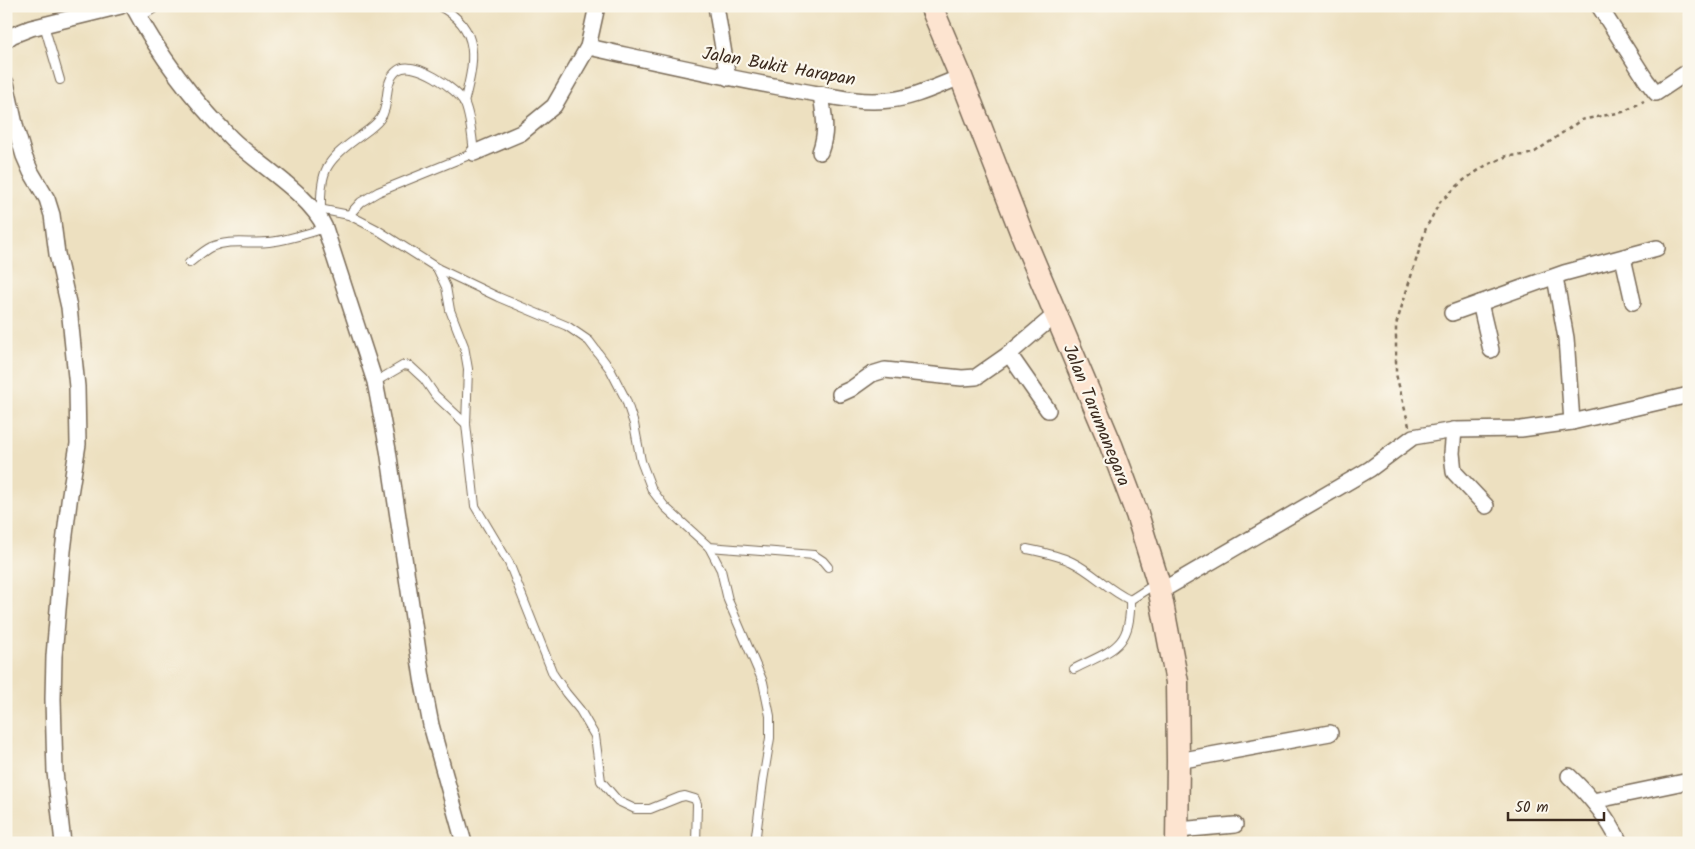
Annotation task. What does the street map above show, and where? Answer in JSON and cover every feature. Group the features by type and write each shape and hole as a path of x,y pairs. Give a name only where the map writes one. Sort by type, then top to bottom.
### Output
{"street":[{"path":"6,40 12,35 44,25 121,6"},
{"path":"474,153 521,133 554,106 588,47 598,6"},
{"path":"716,6 728,78"},
{"name":"Jalan Tarumanegara","path":"931,6 961,77 1022,234 1111,445 1137,514 1160,586 1177,682 1177,837"},
{"path":"1599,6 1656,93 1674,83 1689,71"},
{"path":"136,12 158,51 206,111 232,139 317,209 325,228 375,382 388,450 431,725 464,843"},
{"name":"Jalan Bukit Harapan","path":"588,47 728,78 872,101 906,97 961,77"},
{"path":"6,83 24,156 34,178 47,198 52,215 57,254 69,307 77,387 78,444 63,551 54,656 55,772 62,843"},
{"path":"820,94 826,130 825,140 820,152"},
{"path":"1452,313 1555,277 1656,248"},
{"path":"1623,258 1633,302"},
{"path":"1555,277 1566,338 1572,422"},
{"path":"1480,303 1491,350"},
{"path":"840,394 872,374 885,370 973,378 1009,354 1056,314"},
{"path":"1009,354 1048,410"},
{"path":"1160,586 1370,469 1413,437 1454,430 1521,429 1572,422 1689,396"},
{"path":"1454,430 1452,453 1454,472 1486,506"},
{"path":"1178,761 1330,733"},
{"path":"1569,776 1587,792 1620,843"},
{"path":"1593,801 1689,781"},
{"path":"1177,837 1235,825"}],"lane":[{"path":"136,12 158,6"},
{"path":"439,6 458,19 472,44 473,68 464,103"},
{"path":"44,25 60,80"},
{"path":"348,215 361,202 378,192 474,153 471,127 464,103 448,87 420,69 406,67 397,71 390,80 385,108 380,118 336,154 326,168 317,209 348,215 376,229 437,268 566,326 588,341 610,369 626,400 634,424 641,461 652,490 665,507 709,547 721,570 728,600 763,682 770,716 770,738 755,843"},
{"path":"189,264 204,251 220,244 282,240 325,228"},
{"path":"437,268 446,286 454,322 467,357 466,424 475,506 509,563 553,674 580,710 595,736 601,781 618,801 636,809 650,809 680,797 695,799 697,804 696,843"},
{"path":"375,382 404,365 410,366 424,379 435,395 466,424"},
{"path":"709,547 814,555 828,567"},
{"path":"1027,549 1059,556 1072,562 1111,590 1130,600"},
{"path":"1130,600 1160,586"},
{"path":"1074,669 1113,649 1123,640 1130,620 1130,600"}],"path":[{"path":"1413,437 1402,403 1396,374 1396,325 1426,228 1440,202 1464,180 1485,166 1507,156 1526,155 1535,152 1581,120 1623,112 1656,93"}]}
